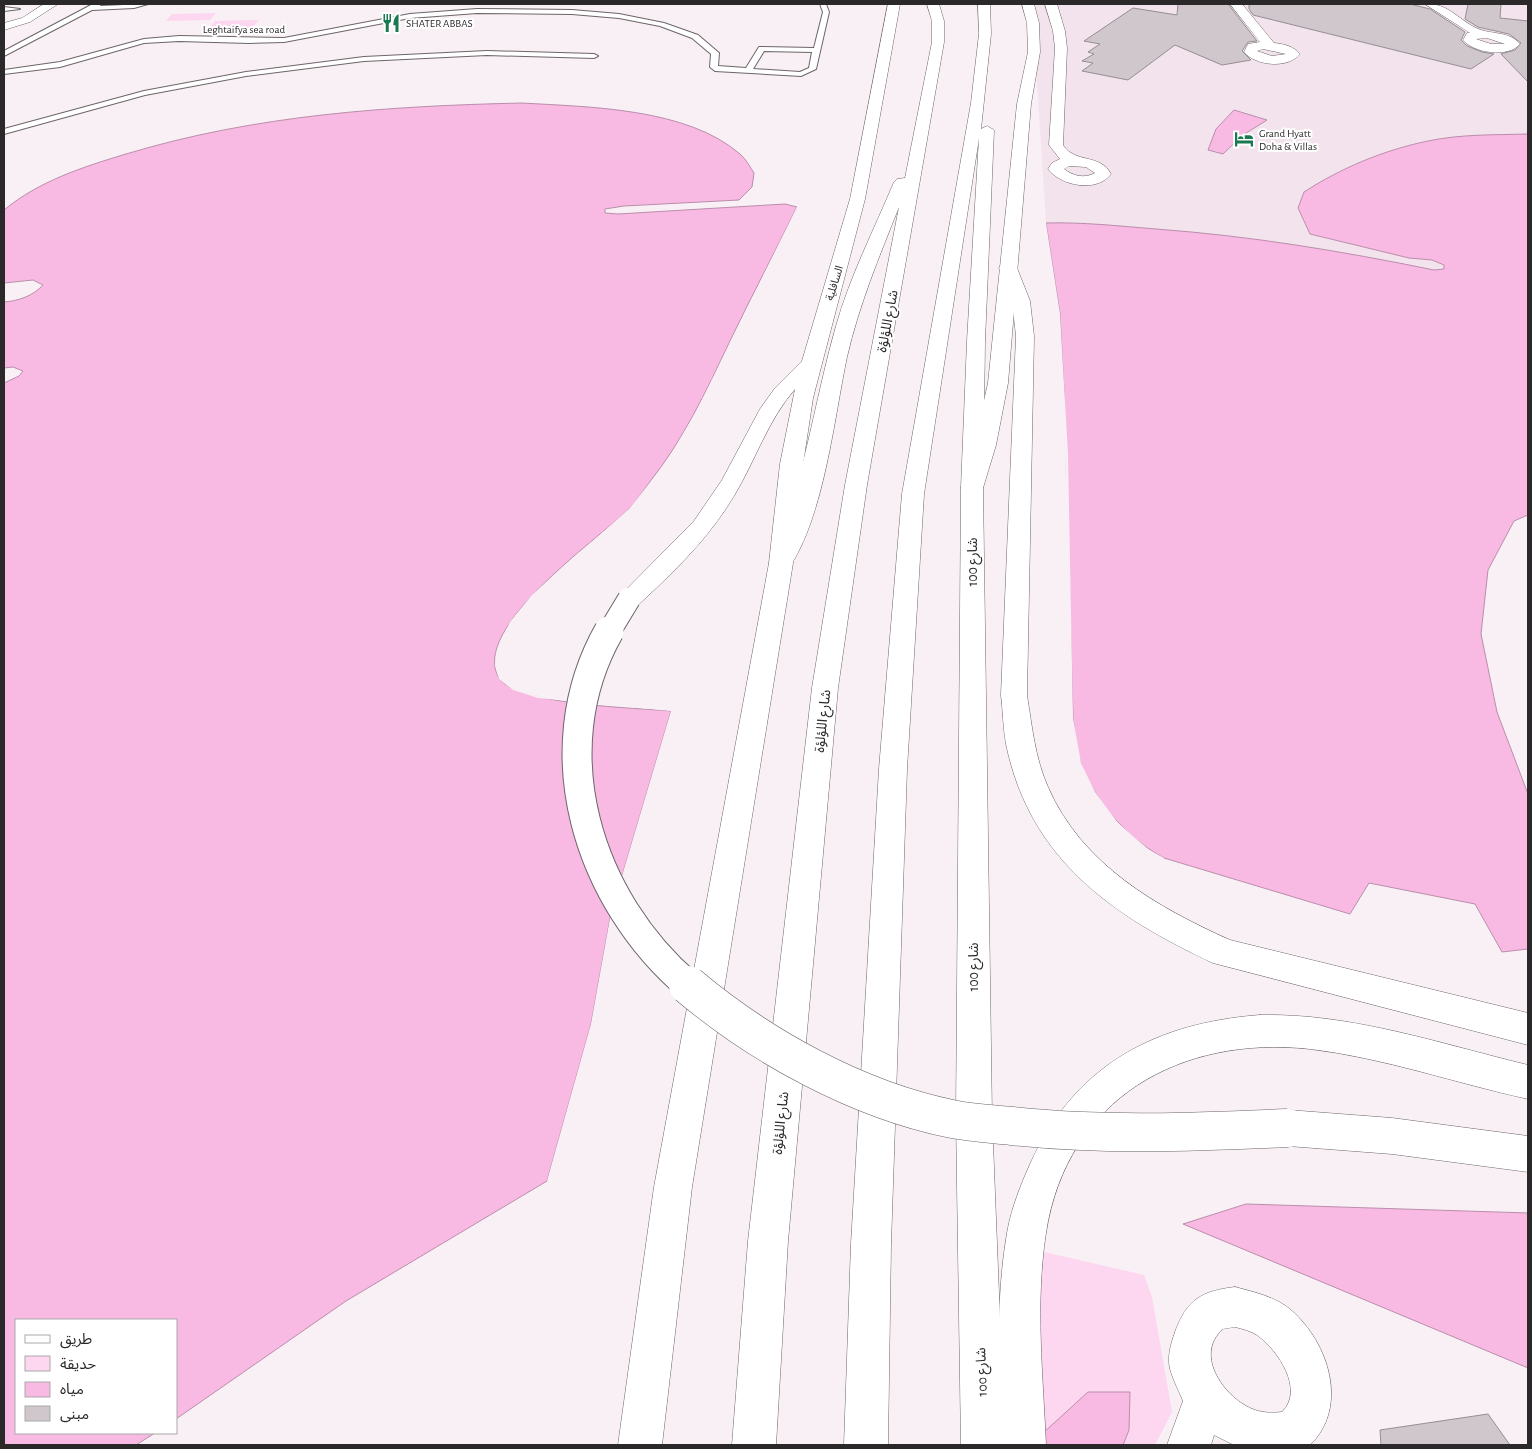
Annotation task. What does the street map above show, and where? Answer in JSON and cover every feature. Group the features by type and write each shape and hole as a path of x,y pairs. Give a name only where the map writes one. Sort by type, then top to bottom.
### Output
{"street":[{"path":"4,27 26,20 52,4"},
{"name":"السافلية","path":"781,562 788,480 812,363 827,303 851,228 870,142 894,4"},
{"name":"شارع اللؤلؤة","path":"754,1445 768,1241 826,688 856,485 939,31 932,4"},
{"path":"866,1445 871,1235 892,788 913,494 978,103 985,34 984,4"},
{"path":"972,488 994,410 1024,104 1034,52 1033,23 1028,4"},
{"path":"1050,4 1059,31 1061,48 1056,145 1073,162"},
{"path":"1236,4 1270,46"},
{"path":"1431,4 1481,34"},
{"path":"972,488 976,340 987,131 985,117 978,103"},
{"path":"640,1445 673,1187 781,562 792,541 804,506 826,402 845,326 857,290 920,134"},
{"path":"1008,268 1021,301 1025,336 1014,685 1015,721 1029,775 1040,804 1057,833 1080,862 1123,899 1183,935 1225,953 1528,1029"},
{"path":"812,363 798,373 777,396 769,408 740,469 721,500 701,526 666,565 629,598 608,631 591,666 580,705 575,747 578,791 590,837 608,884 636,930 674,974 722,1015 791,1058 868,1093 950,1119 1034,1129 1118,1132 1288,1128 1392,1136 1528,1154"},
{"name":"شارع 100","path":"972,488 974,1118 983,1445"},
{"path":"1024,1445 1021,1292 1027,1231 1043,1176 1067,1130 1099,1092 1137,1064 1180,1046 1227,1035 1276,1031 1328,1036 1380,1046 1528,1082"},
{"path":"1235,1307 1256,1312 1276,1324 1293,1342 1306,1363 1311,1387 1310,1409 1301,1426 1285,1437 1265,1441 1234,1440 1204,1403 1192,1381 1188,1357 1191,1336 1201,1320 1216,1310 1235,1307"},
{"path":"1189,1445 1204,1403"}],"lane":[{"path":"4,54 98,4"},
{"path":"91,8 145,4"},
{"name":"Leghtaifya sea road","path":"4,72 65,64 123,45 146,41 180,39 244,42 285,40 409,16 502,10 606,15 663,25 695,36 707,44 715,53 716,68 791,74 808,72 812,69 826,12 823,4"},
{"path":"4,9 17,9"},
{"path":"748,72 759,51 762,49 816,50"},
{"path":"4,132 144,93 246,74 364,60 468,54 594,56"}],"shaded area":[{"name":"Grand Hyatt Doha & Villas","path":"1032,4 1528,4 1528,134 1466,136 1429,141 1371,158 1409,258 1432,260 1444,265 1445,269 1434,270 1077,223 1046,223"}],"green space":[{"path":"216,13 210,20 166,21 172,14"},
{"path":"259,20 253,27 209,28 215,21"},
{"path":"1040,1251 1144,1275 1152,1297 1172,1412 1155,1445 1035,1445 1026,1296"}],"water":[{"path":"522,103 577,106 637,113 666,119 693,127 718,139 742,156 754,173 752,187 739,200 624,206 605,209 605,213 618,214 785,204 797,207 703,397 673,450 628,510 541,586 519,611 502,635 495,658 499,678 510,687 528,694 579,704 671,711 611,913 591,1024 547,1181 346,1301 178,1418 178,1319 15,1319 15,1434 153,1434 136,1445 4,1445 4,383 19,376 23,371 13,367 4,368 4,302 25,297 43,285 33,280 4,283 4,210 47,183 94,164 175,141 223,130 322,115 472,104"},
{"path":"1234,110 1267,120 1243,135 1223,154 1208,150 1216,129"},
{"path":"1528,134 1528,515 1514,521 1488,570 1481,634 1497,712 1528,794 1528,949 1502,952 1475,904 1369,883 1350,914 1164,858 1138,841 1126,830 1104,806 1095,792 1079,759 1073,718 1064,391 1060,314 1046,223 1101,224 1261,240 1434,270 1444,269 1444,265 1432,260 1409,258 1310,234 1298,208 1304,192 1333,175 1395,149 1453,137"},
{"path":"1246,1204 1528,1213 1528,1368 1183,1224"},
{"path":"1088,1392 1130,1392 1129,1430 1123,1445 1041,1445 1042,1434"}],"pier":[{"path":"797,207 800,207 700,411 670,461 631,511 534,596 512,623 500,647 498,665 502,677 514,688 538,696 671,708 673,711 614,913 594,1024 550,1180 547,1181 591,1024 611,913 671,711 538,698 513,690 499,679 495,665 498,647 510,622 532,595 629,509 668,460 697,410"},
{"path":"1043,223 1046,223 1060,314 1068,454 1073,718 1081,763 1095,792 1118,823 1149,850 1164,858 1162,860 1147,852 1116,825 1093,793 1078,763 1070,718 1065,454 1057,315"}],"building":[{"path":"1178,4 1228,4 1257,41 1248,42 1242,51 1251,60 1222,65 1175,45 1128,80 1082,71 1093,63 1082,61 1094,54 1088,52 1100,44 1084,41 1133,8 1177,15"},
{"path":"1249,4 1410,4 1430,9 1465,32 1461,40 1467,46 1494,54 1471,69 1253,15 1249,9"},
{"path":"1468,4 1501,4 1500,18 1528,21 1528,82 1501,54 1515,50 1521,43 1509,34 1478,27 1465,19"},
{"path":"1488,1414 1510,1445 1381,1445 1380,1430"}],"place":[{"name":"SHATER ABBAS","path":"391,23"},
{"name":"Grand Hyatt Doha & Villas","path":"1244,139"}]}
